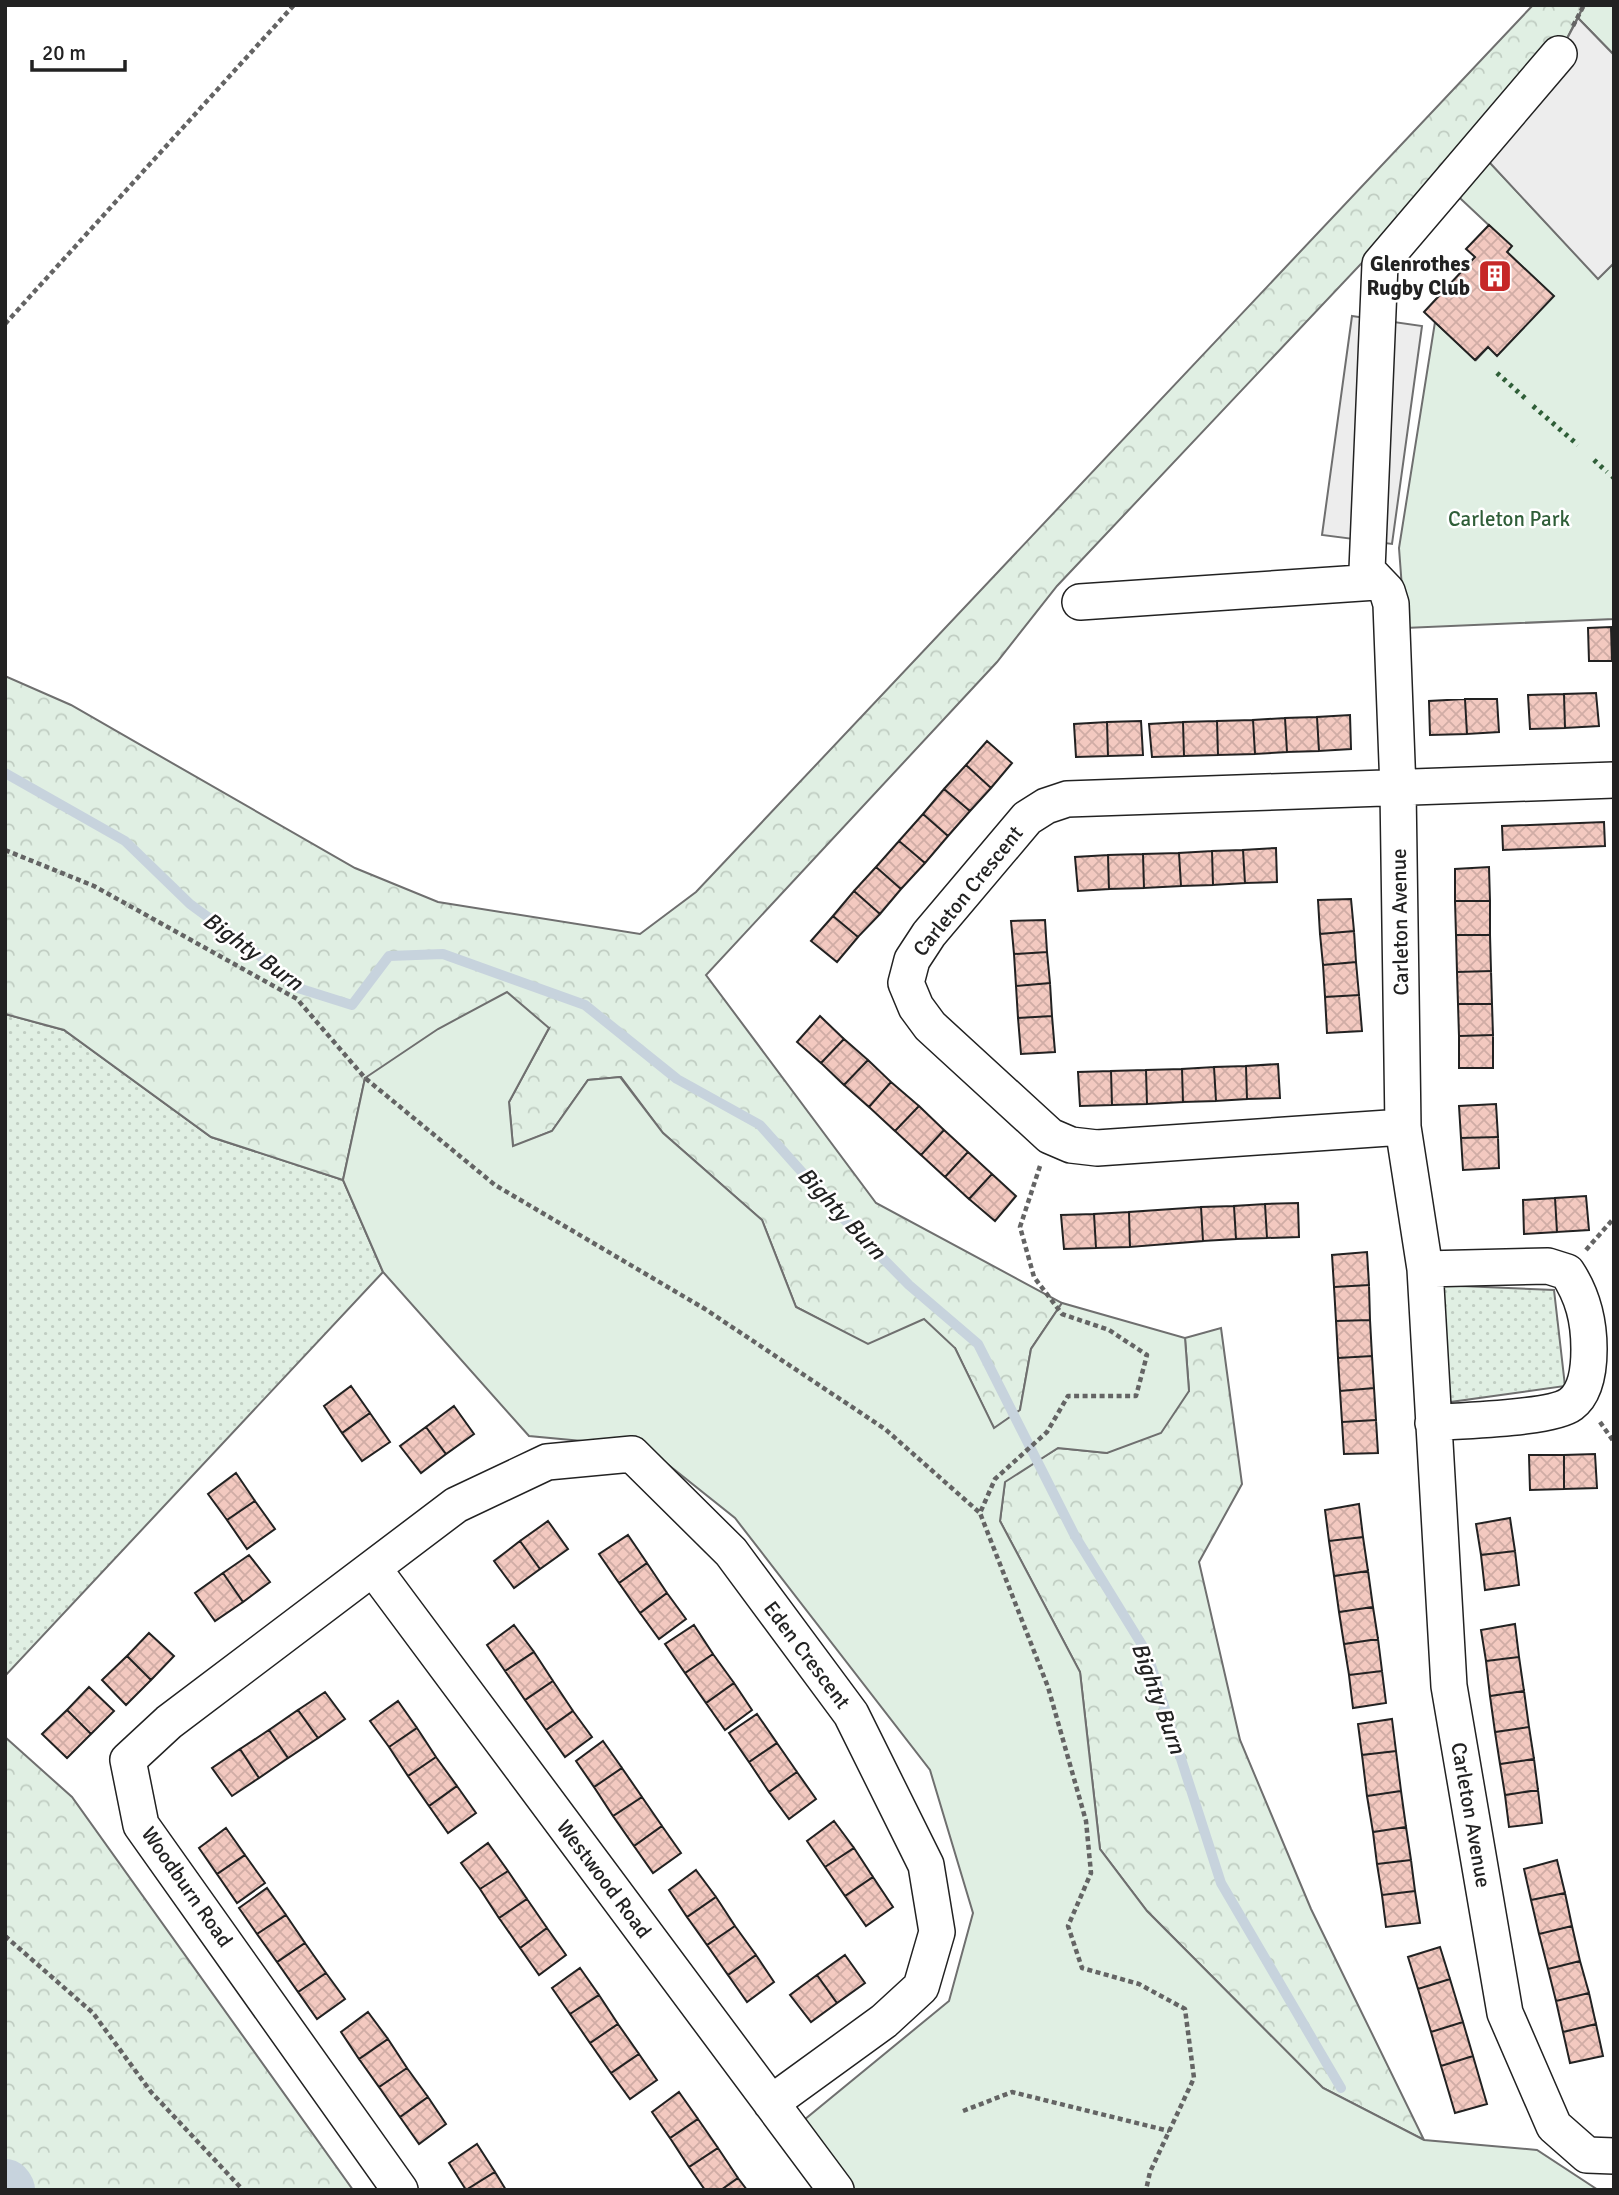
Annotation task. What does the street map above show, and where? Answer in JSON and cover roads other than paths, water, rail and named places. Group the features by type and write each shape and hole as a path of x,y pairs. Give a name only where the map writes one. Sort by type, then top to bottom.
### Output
{"street":[{"name":"Carleton Avenue","path":"1559,54 1380,264 1367,570 1387,592 1391,604 1398,789 1403,1128 1425,1269 1449,1686 1505,2013 1554,2126 1587,2155 1614,2156"},
{"path":"1080,602 1376,582"},
{"path":"1398,789 1614,780"},
{"name":"Carleton Crescent","path":"1398,789 1094,797 1067,799 1046,806 1027,818 929,934 912,960 906,983 916,1007 930,1026 1050,1136 1071,1145 1097,1147 1403,1128"},
{"path":"1425,1269 1548,1266 1567,1272 1586,1310 1589,1338 1589,1365 1583,1387 1573,1403 1554,1413 1433,1423"},
{"name":"Eden Crescent","path":"373,1568 456,1506 547,1462 632,1454 731,1552 851,1714 926,1864 937,1932 921,1987 884,2021 771,2104"},
{"name":"Westwood Road","path":"373,1568 836,2190"},
{"name":"Woodburn Road","path":"373,1568 169,1722 128,1760 142,1825 400,2190"}],"waterway":[{"name":"Bighty Burn","path":"5,773 125,841 190,904 254,951 298,988 352,1005 389,956 443,954 585,1005 677,1079 760,1125 842,1217 909,1285 978,1344 1075,1536 1147,1653 1221,1883 1341,2088"}],"place":[{"name":"Glenrothes Rugby Club","path":"1495,276"}],"park label":[{"name":"Carleton Park","path":"1509,519"}]}
